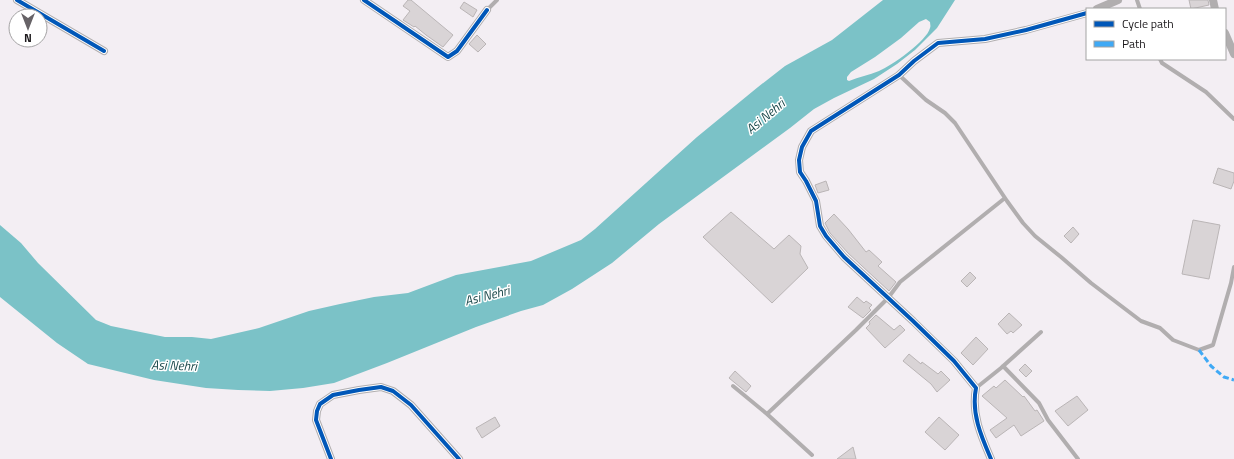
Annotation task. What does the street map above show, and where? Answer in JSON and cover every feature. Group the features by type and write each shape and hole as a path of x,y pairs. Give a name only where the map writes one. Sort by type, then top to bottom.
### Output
{"street":[{"path":"17,0 104,51"},
{"path":"364,0 448,57 457,51 487,10"},
{"path":"1099,8 1118,0"},
{"path":"991,459 978,428 974,397 976,388 954,361 844,257 826,236 820,226 816,201 800,172 799,160 802,147 811,131 899,75 914,61 938,43 985,39 1026,30 1086,13"},
{"path":"1226,35 1234,54"},
{"path":"331,459 316,420 317,411 320,404 333,395 380,387 393,391 410,405 459,459"}],"lane":[{"path":"487,10 497,0"},
{"path":"1160,60 1162,63 1206,92 1234,119"},
{"path":"899,75 926,100 945,113 955,123 1005,198 1031,232 1091,283 1141,321 1160,328 1173,340 1199,350 1213,345 1231,283 1234,267"},
{"path":"767,414 856,330 888,298 900,282 1005,198"},
{"path":"976,388 1041,332"},
{"path":"1003,366 1039,403 1048,420 1078,459"},
{"path":"733,386 767,414 812,455"}],"water":[{"name":"Asi Nehri","path":"883,0 955,0 937,28 915,50 897,64 874,79 814,109 659,224 612,263 572,289 543,305 476,327 334,383 270,391 206,388 154,380 88,364 57,343 0,297 0,225 21,243 38,263 96,320 111,326 165,337 211,339 259,328 309,311 374,297 408,293 456,275 531,261 581,240 697,137 758,87 785,66 832,40","holes":["926,19 930,22 930,28 922,40 900,59 879,71 849,81 847,80 847,77 851,72 901,38 919,22"]}],"building":[{"path":"408,0 411,0 453,35 443,47 415,26 414,27 403,20 410,11 403,6"},
{"path":"1189,0 1208,0 1209,5 1191,8"},
{"path":"464,2 477,10 473,17 460,8"},
{"path":"477,35 486,44 478,52 469,44"},
{"path":"1218,168 1234,173 1234,181 1231,189 1213,183"},
{"path":"826,181 829,190 818,193 815,185"},
{"path":"731,212 774,249 789,235 801,246 800,254 808,268 772,303 703,237"},
{"path":"834,214 866,252 869,250 882,262 878,266 896,282 889,291 848,253 830,233 825,223"},
{"path":"1193,220 1220,225 1209,279 1182,274"},
{"path":"1073,227 1079,234 1071,243 1064,236"},
{"path":"970,272 976,278 967,287 961,281"},
{"path":"857,297 864,303 866,301 872,305 869,308 871,310 863,318 848,307"},
{"path":"1009,313 1022,325 1013,333 1011,331 1007,334 998,324"},
{"path":"876,315 894,330 900,325 905,330 885,348 866,328 870,324 869,322"},
{"path":"976,337 988,349 973,365 961,353"},
{"path":"909,354 921,364 922,362 938,374 941,371 950,380 937,392 931,384 903,361"},
{"path":"1025,364 1032,371 1026,377 1019,370"},
{"path":"735,371 751,386 746,392 729,378"},
{"path":"1005,380 1023,397 1024,396 1035,411 1037,410 1044,421 1021,436 1014,425 996,438 990,430 1007,418 982,396 994,386 996,388"},
{"path":"1077,396 1088,410 1068,426 1055,411"},
{"path":"495,417 500,426 482,438 476,428"},
{"path":"939,417 959,435 945,450 925,432"},
{"path":"853,447 856,459 837,459"}],"marked path":[{"path":"1199,350 1211,366 1224,377 1234,380"}],"cycle path":[{"path":"17,0 104,51"},
{"path":"364,0 448,57 457,51 487,10"},
{"path":"991,459 976,415 976,388 954,361 844,257 826,236 820,226 816,201 800,172 799,160 802,147 811,131 899,75 914,61 938,43 985,39 1026,30 1086,13"},
{"path":"331,459 316,420 317,411 320,404 333,395 381,387 393,391 411,405 459,459"}]}
